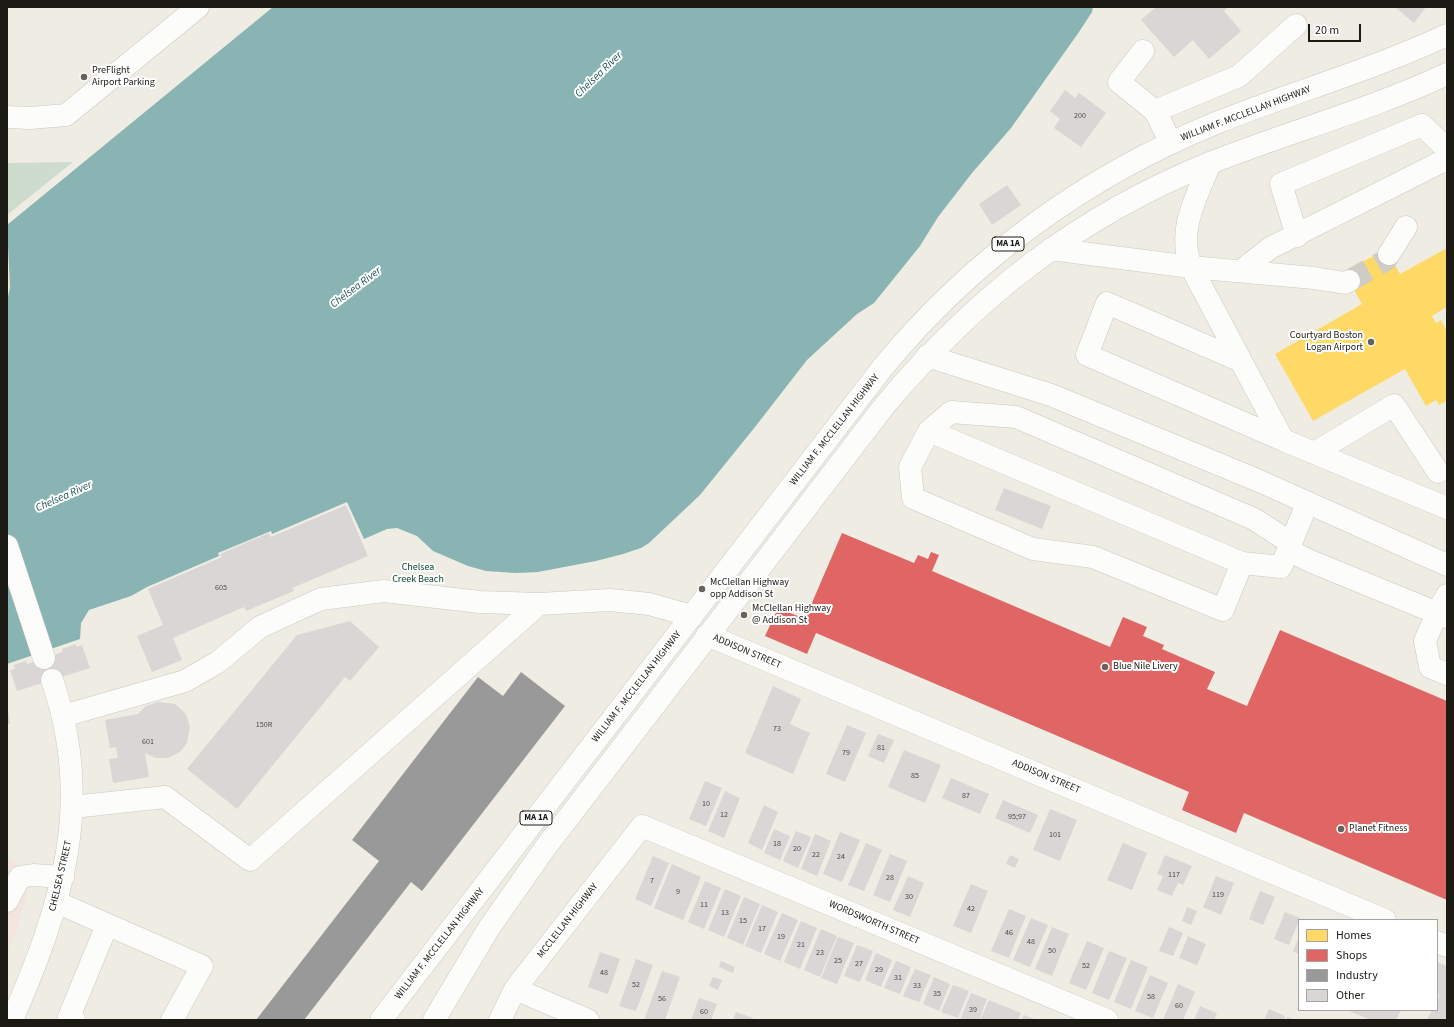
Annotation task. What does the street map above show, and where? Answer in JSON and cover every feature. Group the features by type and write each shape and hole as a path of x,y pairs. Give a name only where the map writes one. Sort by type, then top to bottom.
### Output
{"main road":[{"path":"7,117 30,118 66,115 198,7"},
{"path":"1155,111 1240,76 1296,24"},
{"name":"WILLIAM F. MCCLELLAN HIGHWAY","path":"381,1020 883,368 936,308 983,264 1046,215 1107,176 1171,143 1245,112 1380,64 1447,34"},
{"path":"1143,51 1119,82 1155,111 1171,143"},
{"name":"MA 1A","path":"434,1020 464,968 516,888 708,635 885,405 928,356 982,302 1051,249 1131,201 1210,163 1387,100 1447,74"},
{"path":"1297,236 1281,184 1422,125 1447,149"},
{"path":"1241,271 1270,248 1297,236 1447,159"},
{"path":"1210,163 1186,226 1186,254 1191,267 1283,440"},
{"path":"1389,254 1406,227"},
{"path":"1051,249 1191,267 1314,278 1345,283 1349,281"},
{"path":"1241,361 1107,303 1087,355 1283,440 1447,508"},
{"path":"928,356 1051,394 1257,480 1307,504 1447,565"},
{"path":"1314,453 1394,405 1442,469 1405,490"},
{"path":"1242,563 1223,610 1093,557 1033,549 913,498 910,467 929,431 952,412 1016,417 1254,518 1310,561 1444,608 1425,641 1430,667 1447,674"},
{"path":"929,431 1242,563 1281,567 1307,504"},
{"path":"7,546 44,658"},
{"name":"CHELSEA STREET","path":"12,1020 43,943 63,877 69,846 73,807 71,761 58,699 185,681 218,662 260,627 320,599 384,591 480,602 539,604"},
{"path":"73,807 165,797 250,860 539,604 610,600 649,604 692,616"},
{"name":"ADDISON STREET","path":"708,635 1383,919"},
{"name":"MCCLELLAN HIGHWAY","path":"500,1020 515,989 642,826"},
{"name":"WORDSWORTH STREET","path":"642,826 1107,1020"},
{"path":"7,901 20,877 34,875 63,877"},
{"path":"56,902 202,966 172,1020"},
{"path":"74,1020 69,1017 107,925"},
{"path":"515,989 588,1020"}],"shaded area":[{"path":"7,853 10,859 31,877 17,929 7,954"}],"green space":[{"path":"73,162 7,215 7,163"}],"sand":[{"path":"7,236 9,240 10,287 7,302"}],"water":[{"name":"Chelsea River","path":"273,7 1093,7 1092,12 1079,32 1011,128 972,173 938,217 920,246 874,303 857,314 807,360 700,495 649,543 641,548 596,561 538,572 516,573 486,571 468,566 433,551 417,536 397,528 387,529 364,539 347,502 272,534 271,531 218,553 219,556 147,587 131,596 89,610 81,623 80,639 7,664 7,302 10,287 7,225"}],"building: Homes":[{"name":"Courtyard Boston Logan Airport","path":"1447,248 1447,307 1432,316 1436,323 1441,320 1447,331 1447,401 1439,405 1436,400 1426,406 1405,369 1313,421 1275,354 1362,304 1344,272 1386,249 1400,274"}],"building: Shops":[{"path":"842,533 914,563 918,555 928,559 931,552 939,555 932,571 1110,647 1123,617 1147,627 1143,636 1164,645 1162,649 1215,672 1207,689 1247,706 1280,630 1447,701 1447,900 1244,813 1236,833 1182,810 1189,792 816,633 807,654 765,636 778,608 805,619"}],"building: Industry":[{"path":"521,672 565,706 422,891 411,882 304,1020 256,1020 379,861 352,840 478,677 503,696"}],"building: Other":[{"path":"1156,7 1228,7 1224,11 1241,31 1209,59 1193,40 1174,57 1141,20"},
{"path":"1395,7 1426,7 1414,23"},
{"path":"1065,90 1075,98 1079,93 1106,113 1081,147 1054,128 1060,119 1050,111"},
{"path":"1007,185 1021,205 992,225 979,204"},
{"path":"1004,488 1051,506 1042,529 995,510"},
{"path":"346,505 368,556 292,588 294,591 246,611 244,607 173,638 182,660 152,672 137,636 163,625 148,589 222,557 220,554 269,533 271,537"},
{"path":"350,621 379,647 350,681 345,677 237,809 187,769 297,635"},
{"path":"76,644 77,647 82,645 90,668 17,691 10,670 15,669 14,665 26,661 27,664 63,652 62,649"},
{"path":"773,686 801,699 790,724 810,733 793,774 745,753"},
{"path":"7,702 10,724 7,724"},
{"path":"158,702 175,704 186,714 190,727 187,743 180,752 168,758 156,758 145,753 149,777 113,783 109,759 118,758 116,747 110,748 105,720 138,714 146,706"},
{"path":"847,725 866,733 845,782 826,774"},
{"path":"878,734 894,740 884,763 868,756"},
{"path":"904,750 941,765 925,803 888,787"},
{"path":"951,778 989,794 980,814 942,798"},
{"path":"705,781 722,788 706,826 689,819"},
{"path":"725,791 740,798 724,838 708,831"},
{"path":"1003,800 1038,815 1030,833 995,818"},
{"path":"764,805 778,812 762,850 748,843"},
{"path":"1050,809 1077,820 1060,861 1033,850"},
{"path":"774,829 790,836 780,860 764,853"},
{"path":"796,831 811,837 798,868 783,861"},
{"path":"840,832 860,840 842,882 823,874"},
{"path":"815,834 831,841 817,876 801,869"},
{"path":"866,843 882,850 864,891 848,885"},
{"path":"1123,843 1147,853 1132,890 1107,880"},
{"path":"890,854 907,861 890,902 873,895"},
{"path":"1010,855 1019,859 1015,868 1006,864"},
{"path":"1165,855 1192,866 1183,885 1178,883 1172,896 1157,890 1163,876 1157,874"},
{"path":"653,856 669,863 651,906 635,899"},
{"path":"672,864 701,877 683,920 654,908"},
{"path":"908,876 924,883 910,917 893,910"},
{"path":"1216,876 1234,883 1221,915 1203,907"},
{"path":"705,881 721,888 704,929 688,922"},
{"path":"971,884 988,891 971,933 953,926"},
{"path":"725,889 741,896 724,937 708,930"},
{"path":"1260,891 1275,897 1263,925 1249,919"},
{"path":"744,897 760,904 743,945 727,938"},
{"path":"762,905 778,912 761,953 745,946"},
{"path":"1187,907 1197,911 1191,925 1182,921"},
{"path":"1009,909 1026,916 1009,958 991,951"},
{"path":"1285,912 1300,918 1298,919 1298,923 1289,945 1274,939"},
{"path":"782,913 798,920 780,961 764,954"},
{"path":"1031,918 1048,925 1030,967 1013,960"},
{"path":"801,921 817,928 800,969 784,962"},
{"path":"1052,927 1069,934 1052,976 1035,969"},
{"path":"1169,927 1183,933 1173,956 1159,951"},
{"path":"821,929 837,936 820,977 804,970"},
{"path":"1188,936 1206,944 1197,965 1179,958"},
{"path":"838,937 854,943 837,984 821,978"},
{"path":"1298,939 1298,954 1293,951"},
{"path":"1087,941 1104,948 1086,990 1069,983"},
{"path":"857,945 873,951 860,982 844,976"},
{"path":"1109,951 1127,958 1109,1000 1092,993"},
{"path":"600,952 620,959 608,994 588,987"},
{"path":"876,953 892,960 881,987 865,980"},
{"path":"636,959 653,965 636,1011 619,1006"},
{"path":"1131,960 1148,967 1131,1009 1114,1002"},
{"path":"721,961 735,967 733,973 719,967"},
{"path":"896,961 911,967 900,994 884,988"},
{"path":"1438,962 1447,966 1447,1020 1427,1020 1432,1011 1438,1011"},
{"path":"915,969 931,975 919,1002 903,996"},
{"path":"662,971 680,977 665,1020 644,1020"},
{"path":"1150,975 1168,983 1153,1018 1135,1011"},
{"path":"713,977 722,980 718,990 709,986"},
{"path":"934,977 950,984 939,1011 923,1004"},
{"path":"1178,984 1195,992 1183,1020 1163,1020"},
{"path":"953,985 969,991 958,1018 941,1012"},
{"path":"971,993 987,999 979,1020 960,1020"},
{"path":"699,998 717,1004 711,1020 691,1020"},
{"path":"989,1000 1021,1013 1018,1020 980,1020"},
{"path":"1200,1006 1217,1013 1214,1020 1194,1020"},
{"path":"1269,1009 1285,1016 1284,1020 1264,1020"},
{"path":"1349,1011 1400,1011 1396,1020 1371,1020"},
{"path":"736,1012 753,1018 752,1020 733,1020"},
{"path":"1024,1015 1037,1020 1021,1020"},
{"path":"1287,1017 1295,1020 1286,1020"}],"tunnel":[{"path":"1349,281 1386,260 1389,254"}],"place":[{"name":"PreFlight Airport Parking","path":"84,77"},
{"name":"Courtyard Boston Logan Airport","path":"1371,342"},
{"name":"McClellan Highway opp Addison St","path":"702,589"},
{"name":"McClellan Highway @ Addison St","path":"744,615"},
{"name":"Blue Nile Livery","path":"1105,667"},
{"name":"Planet Fitness","path":"1341,829"}],"park label":[{"name":"Chelsea Creek Beach","path":"418,574"}]}
